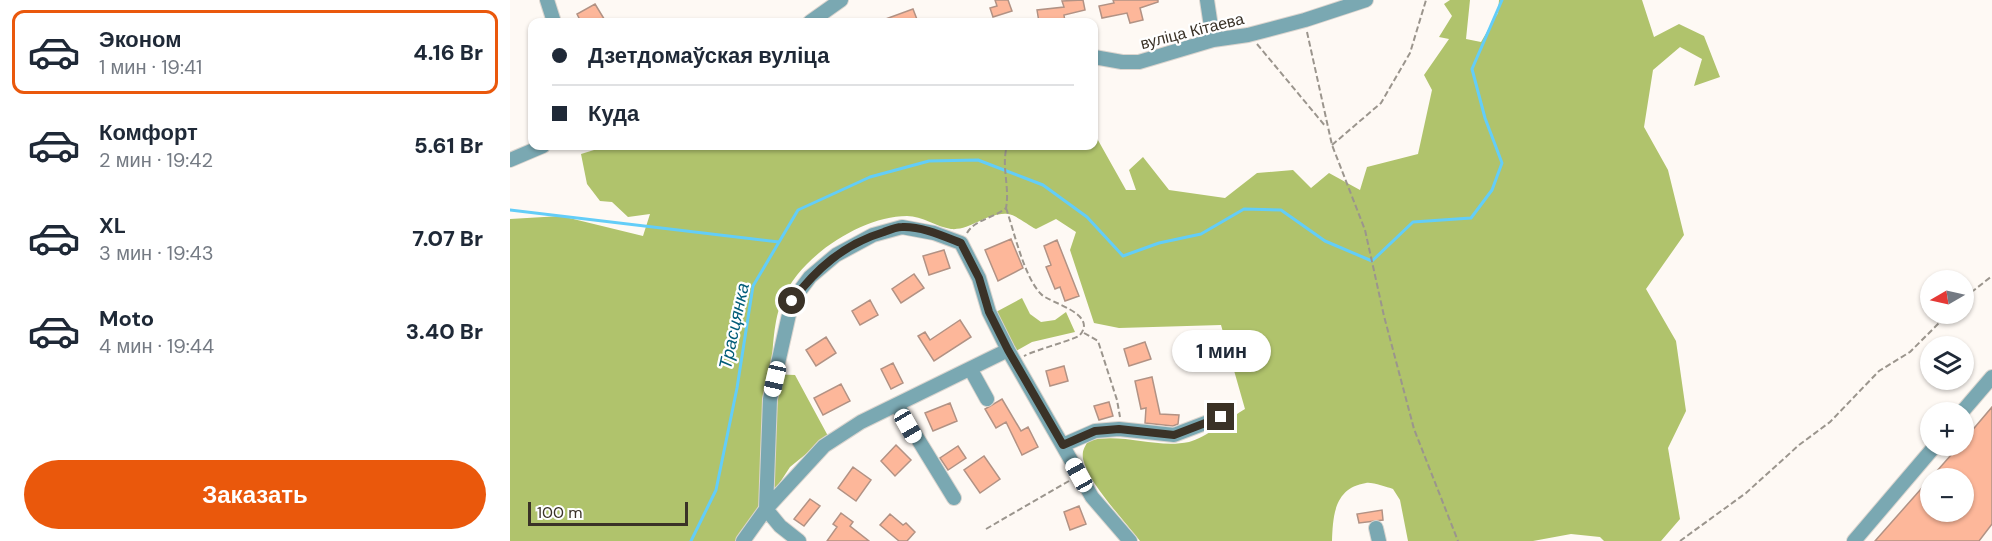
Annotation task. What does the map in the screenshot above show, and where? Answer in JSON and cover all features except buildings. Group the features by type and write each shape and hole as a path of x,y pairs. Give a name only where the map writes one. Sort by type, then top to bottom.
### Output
{"street":[{"path":"546,0 553,18"},
{"path":"1207,0 1213,40"},
{"name":"вуліца Кітаева","path":"1098,58 1139,62 1213,40 1305,20 1366,0"},
{"path":"815,18 834,2"},
{"path":"510,160 534,150"},
{"path":"799,541 780,526 766,509 770,399 792,301 810,277 836,255 873,236 902,227 934,233 961,243 979,278 989,312 1011,356 1092,497 1127,540"},
{"path":"743,541 766,509 824,446 861,422 971,370 1011,356"},
{"path":"971,370 987,399"},
{"path":"1971,402 1992,377"},
{"path":"897,405 954,498"},
{"path":"1063,445 1095,431 1119,429 1174,435 1221,417"},
{"path":"1854,541 1926,456"}],"path":[{"path":"1332,145 1381,103 1410,53 1426,0"},
{"path":"1305,20 1332,145 1365,230 1384,316 1414,429 1458,541"},
{"path":"1248,34 1328,129"},
{"path":"1006,150 1004,157 1008,196 1006,208 1037,288 1050,301 1073,310 1080,318 1083,333"},
{"path":"961,243 971,226 997,216 1006,208"},
{"path":"1974,290 1992,276"},
{"path":"1680,541 1746,494 1799,445 1830,422 1879,371 1910,352 1938,324"},
{"path":"1011,356 1078,338 1083,333"},
{"path":"1083,333 1098,340 1117,400 1119,429"},
{"path":"986,529 1079,475"}],"green space":[{"path":"1450,0 1470,0 1466,39 1481,42 1498,13 1499,0 1642,0 1654,37 1679,24 1704,36 1720,77 1694,86 1702,59 1680,47 1653,70 1644,127 1668,170 1684,235 1646,289 1676,341 1686,411 1668,448 1680,519 1661,541 1604,541 1600,537 1571,534 1533,541 1408,541 1400,500 1393,489 1366,483 1355,486 1341,497 1333,522 1332,541 1140,541 1092,479 1083,459 1084,450 1088,441 1113,438 1164,444 1189,442 1210,432 1245,409 1221,325 1119,328 1094,323 1070,250 1076,232 1056,219 1036,229 1011,215 1000,214 958,229 946,228 913,216 889,218 871,223 835,241 804,267 792,282 777,316 771,374 795,375 828,436 790,467 775,490 771,471 762,470 759,506 739,541 510,541 510,219 561,216 643,236 650,214 628,217 612,202 600,201 587,184 581,154 594,150 1098,150 1098,140 1126,190 1136,190 1129,170 1143,157 1169,190 1225,198 1257,173 1293,170 1311,188 1329,173 1360,190 1367,167 1418,154 1432,90 1424,75 1449,39 1439,37 1452,16 1444,4"},
{"path":"1022,298 1030,314 1041,322 1055,320 1066,312 1075,332 1032,342 1016,351 996,312"}],"waterway":[{"name":"Трасцянка","path":"691,541 716,490 737,388 753,286 798,210 870,177 929,161 978,160 1043,185 1087,217 1123,256 1159,243 1201,234 1244,209 1281,210 1325,241 1372,261 1413,222 1471,218 1492,190 1502,163 1485,118 1472,69 1502,0"},
{"path":"510,210 779,242"}],"route":[{"path":"792,301 810,277 836,255 873,236 902,227 934,233 961,243 979,278 989,312 1008,350 1063,445 1095,431 1119,429 1174,435 1186,433 1221,417"}]}
